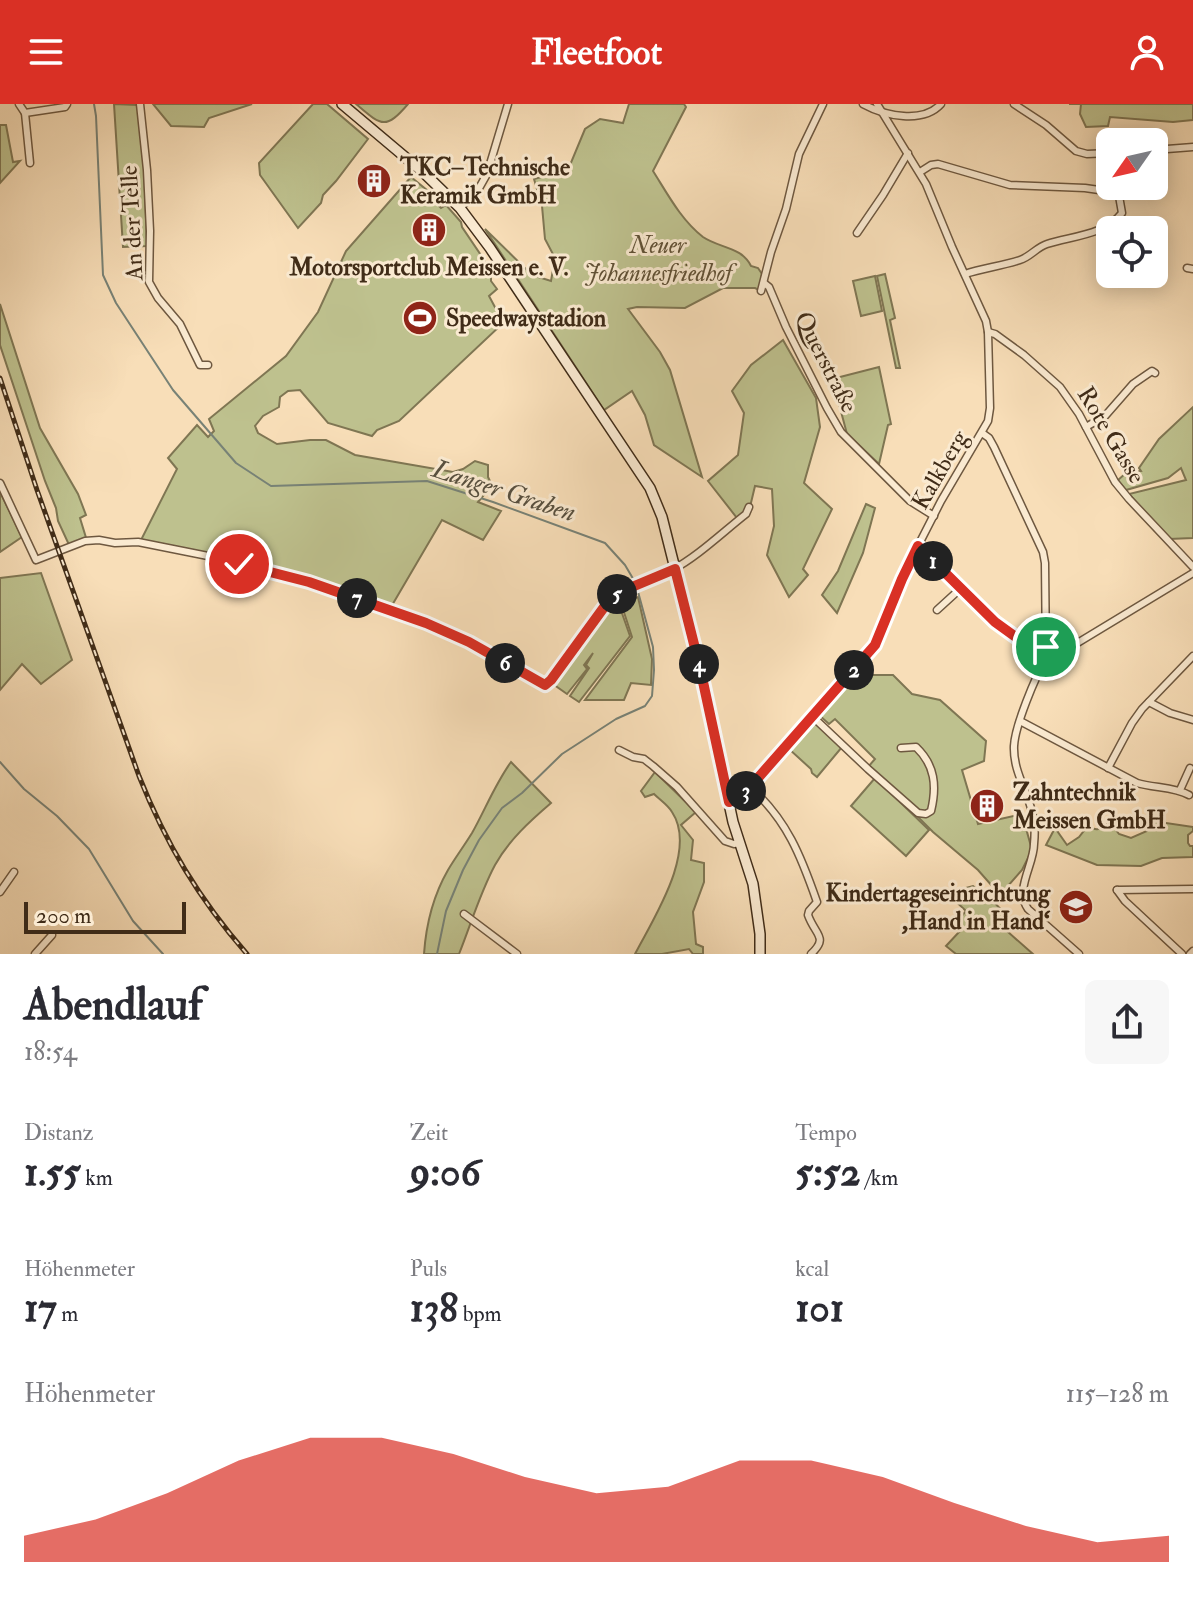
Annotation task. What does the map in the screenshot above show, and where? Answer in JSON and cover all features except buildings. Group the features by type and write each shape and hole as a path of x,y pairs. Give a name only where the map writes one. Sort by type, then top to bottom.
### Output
{"street":[{"path":"19,104 25,113 30,163"},
{"path":"25,113 65,107 67,104"},
{"name":"An der Telle","path":"140,104 147,170 149,282 158,298 176,318 200,365 208,365"},
{"path":"342,104 424,173 460,208 650,488 662,517 700,668 729,802 753,884 760,954"},
{"path":"460,208 487,174 508,104"},
{"path":"761,291 799,154 823,104"},
{"path":"863,104 903,116 932,113 941,104"},
{"path":"1015,104 1076,151 1096,154"},
{"name":"Kalkberg","path":"729,802 739,798 750,787 875,645 918,546 988,421 986,321 920,172 879,108"},
{"path":"1168,149 1193,147"},
{"path":"857,233 908,153"},
{"path":"920,172 931,165 941,165 1010,185 1073,187 1113,192 1119,196 1122,211 1119,217 1090,233 1045,245 1025,258 965,274"},
{"name":"Querstraße","path":"764,283 769,287 786,327 841,432 910,501 934,516"},
{"name":"Rote Gasse","path":"988,332 1024,355 1060,387 1074,404 1115,482 1193,570"},
{"path":"1086,427 1105,416 1133,384 1152,371 1155,373"},
{"path":"982,433 994,447 1043,552 1045,563 1046,659 1020,721 1014,745 1018,775 1033,813 1035,846 1023,888 1023,902 1079,954"},
{"path":"0,483 36,560 85,541 99,540 138,542 222,560 309,582 426,623 469,642 545,685 614,595 675,569 746,514 749,507"},
{"path":"918,546 995,622 1046,659 1051,659 1193,570"},
{"path":"937,610 960,589"},
{"path":"1046,647 1058,654"},
{"path":"1108,768 1132,723 1193,656"},
{"path":"1149,702 1193,720"},
{"path":"813,717 918,813 926,814 931,811 935,794 934,775 925,756 916,747 901,748"},
{"path":"1020,721 1147,786 1180,790 1189,795"},
{"path":"619,750 648,762 677,787 725,841 740,843"},
{"path":"1180,790 1190,768"},
{"path":"750,787 781,821 797,851 817,902 808,915 821,940 820,946 811,954"},
{"path":"0,892 14,872"},
{"path":"1182,954 1117,890 1193,889"},
{"path":"464,914 517,954"},
{"path":"35,954 52,935"}],"green space":[{"path":"114,104 138,105 147,246 123,247"},
{"path":"153,104 252,104 209,118 204,127 171,126"},
{"path":"313,104 327,104 368,139 323,195 321,203 298,228 260,175 259,163"},
{"path":"356,104 408,104 394,118 383,122 371,117"},
{"name":"Neuer Johannesfriedhof","path":"629,104 684,104 686,107 653,171 695,230 709,241 742,255 762,274 759,290 723,288 685,308 628,309 670,370 702,477 654,445 645,415 632,391 604,410 485,229 532,275 551,281 555,258 545,239 542,206 534,179 568,170 585,129 600,119 623,123"},
{"path":"1081,104 1193,104 1193,120 1173,122 1110,117 1108,126 1086,127 1080,114"},
{"path":"0,125 6,125 13,162 20,161 0,183"},
{"path":"411,177 439,200 441,208 446,205 461,222 491,270 491,281 497,289 489,296 501,325 399,421 377,430 372,436 328,423 300,390 288,391 280,397 279,407 263,416 255,426 258,433 277,444 326,440 355,455 453,472 475,461 488,465 492,485 478,502 501,511 483,540 442,520 391,607 298,578 141,540 177,469 168,458 197,425 208,437 214,431 209,419 286,356 318,312 346,251"},
{"path":"885,274 895,318 890,320 900,368 896,368 877,276"},
{"path":"875,276 882,311 861,316 853,281"},
{"path":"0,304 40,428 78,494 86,515 80,518 87,541 70,547 58,521 0,345"},
{"path":"783,340 816,398 820,427 804,483 832,509 803,569 808,575 789,597 767,555 774,526 772,489 755,486 750,507 737,518 708,481 738,455 744,413 732,391 751,365"},
{"path":"879,367 891,424 888,425 879,464 847,434 836,378"},
{"path":"1193,407 1193,538 1169,539 1129,494 1186,480 1181,468 1168,478 1126,490 1118,480 1126,473 1141,471 1139,468 1159,439"},
{"path":"0,492 22,537 0,552"},
{"path":"866,504 875,508 863,553 837,613 822,595 838,571"},
{"path":"41,573 72,660 41,684 22,664 0,690 0,578"},
{"path":"638,597 652,659 651,685 631,683 624,700 585,700 632,637 621,603"},
{"path":"617,599 630,636 579,702 570,696 589,668 586,665 593,653 584,665 587,669 567,694 553,684 554,681 609,604"},
{"path":"863,675 893,675 912,694 940,700 986,741 984,761 962,770 978,824 1022,814 1032,850 1022,870 1000,895 978,870 933,832 868,767 875,759 835,719 829,724 819,715 837,695"},
{"path":"811,724 817,724 842,747 817,777 789,749"},
{"path":"511,762 551,803 513,839 495,865 459,954 424,954 426,932 438,890"},
{"path":"655,772 696,812 681,825 693,840 691,860 704,863 704,882 693,912 696,944 703,947 703,954 693,954 689,949 662,954 635,954 670,884 680,846 679,828 670,809 654,794 645,797 641,791"},
{"path":"875,778 929,830 906,856 851,806"},
{"path":"1110,820 1118,825 1116,830 1119,834 1131,838 1147,831 1153,821 1193,827 1188,843 1193,846 1193,857 1162,858 1141,866 1097,865 1046,845 1055,828 1067,845 1087,827 1100,829"},
{"path":"973,886 988,896 1015,924 1008,932 1033,954 956,954 946,946 960,931 954,925 966,911 947,893"}],"waterway":[{"name":"Langer Graben","path":"94,104 103,275 116,303 173,390 236,463 271,486 427,481 605,543 625,565 635,582"},
{"name":"Langer Graben","path":"437,954 446,911 463,870 479,840 502,808 562,754 616,719 645,706 652,696 653,647 637,588"},
{"path":"0,762 24,789 57,816 89,849 133,921 163,954"}],"railway":[{"path":"0,378 149,801 172,848 199,891 247,954"}],"place":[{"name":"TKC–Technische Keramik GmbH","path":"374,181"},
{"name":"Motorsportclub Meissen e. V.","path":"429,230"},
{"name":"Speedwaystadion","path":"420,318"},
{"name":"Zahntechnik Meissen GmbH","path":"987,806"},
{"name":"Kindertageseinrichtung ‚Hand in Hand‘","path":"1076,907"}],"route":[{"path":"239,564 309,582 426,623 469,642 545,685 610,599 675,569 729,802 737,800 750,787 875,645 918,546 1010,635 1046,659 1046,647"}]}
